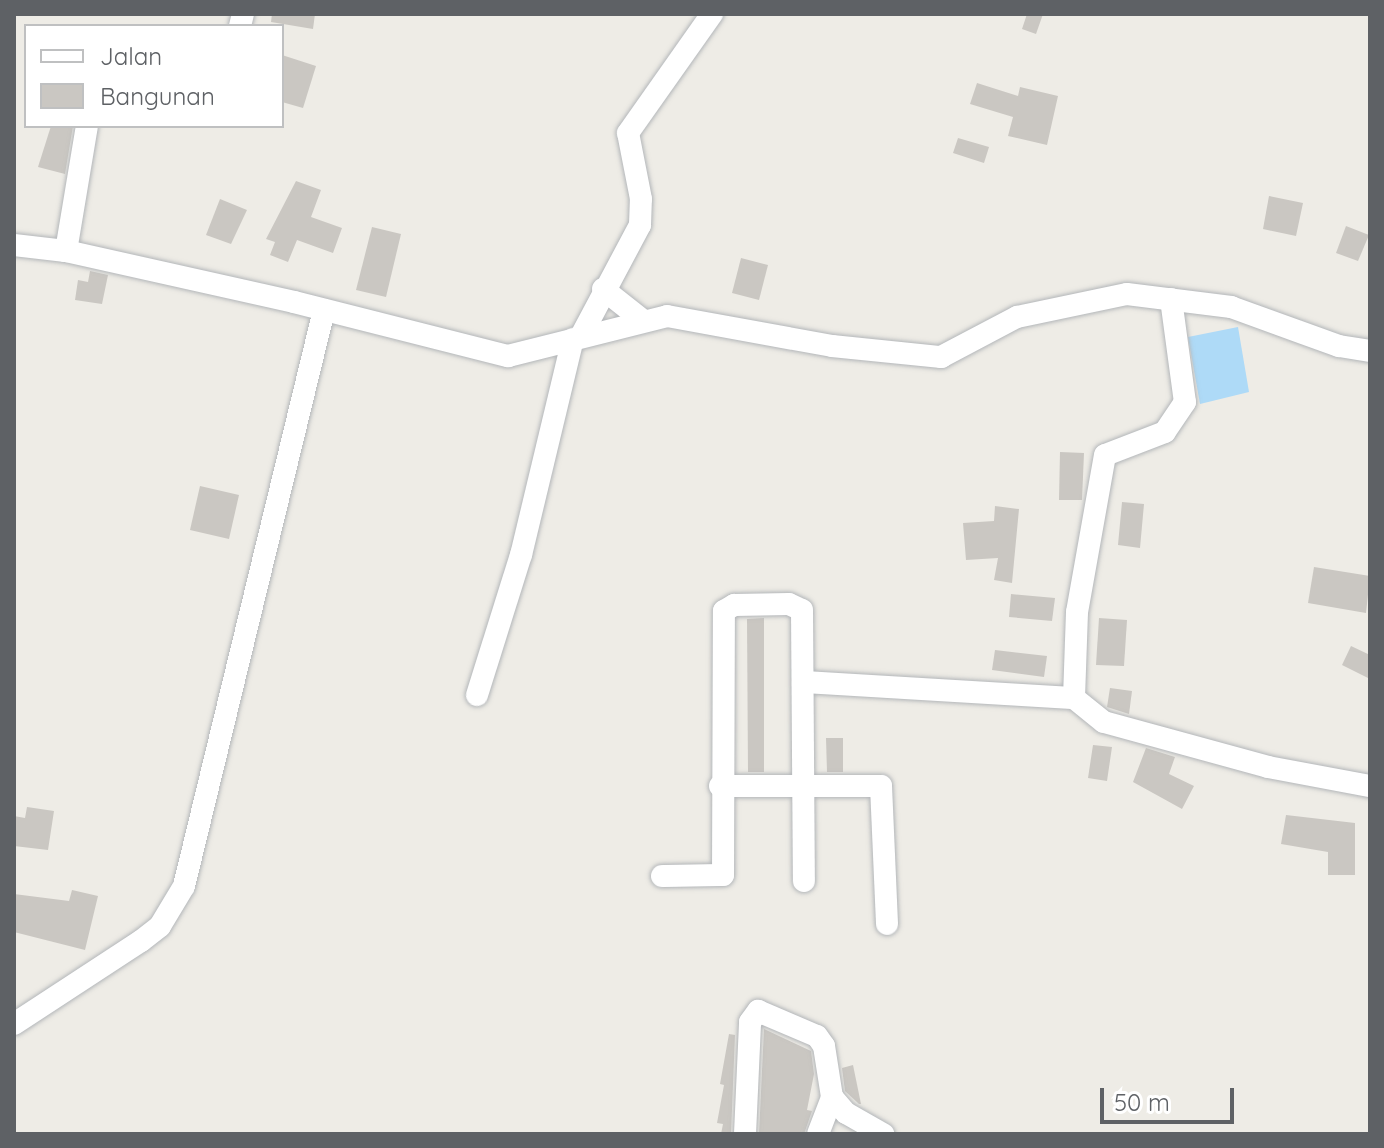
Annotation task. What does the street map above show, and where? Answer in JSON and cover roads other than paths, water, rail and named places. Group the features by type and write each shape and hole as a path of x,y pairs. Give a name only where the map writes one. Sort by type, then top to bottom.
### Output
{"street":[{"path":"477,695 521,555 577,337 642,211 628,133 712,14"},
{"path":"66,251 87,128"},
{"path":"14,245 66,251 324,310 496,355 520,355 641,319 693,318 832,346 941,357 1017,317 1057,306 1127,294 1231,307 1339,346 1370,351"},
{"path":"603,289 641,319"},
{"path":"1074,698 1077,612 1105,455 1165,432 1185,402 1171,299"},
{"path":"14,1024 160,926 184,886 324,310"},
{"path":"662,876 723,875 720,786 726,607 798,605 803,682 804,881"},
{"path":"803,682 1074,698 1104,722 1268,767 1370,786"},
{"path":"720,786 881,786 887,924"},
{"path":"745,1134 755,1012 804,1029 822,1041 832,1097 818,1134"},
{"path":"832,1097 846,1113 881,1134"}],"water":[{"path":"1238,327 1249,392 1200,404 1188,337"}]}
